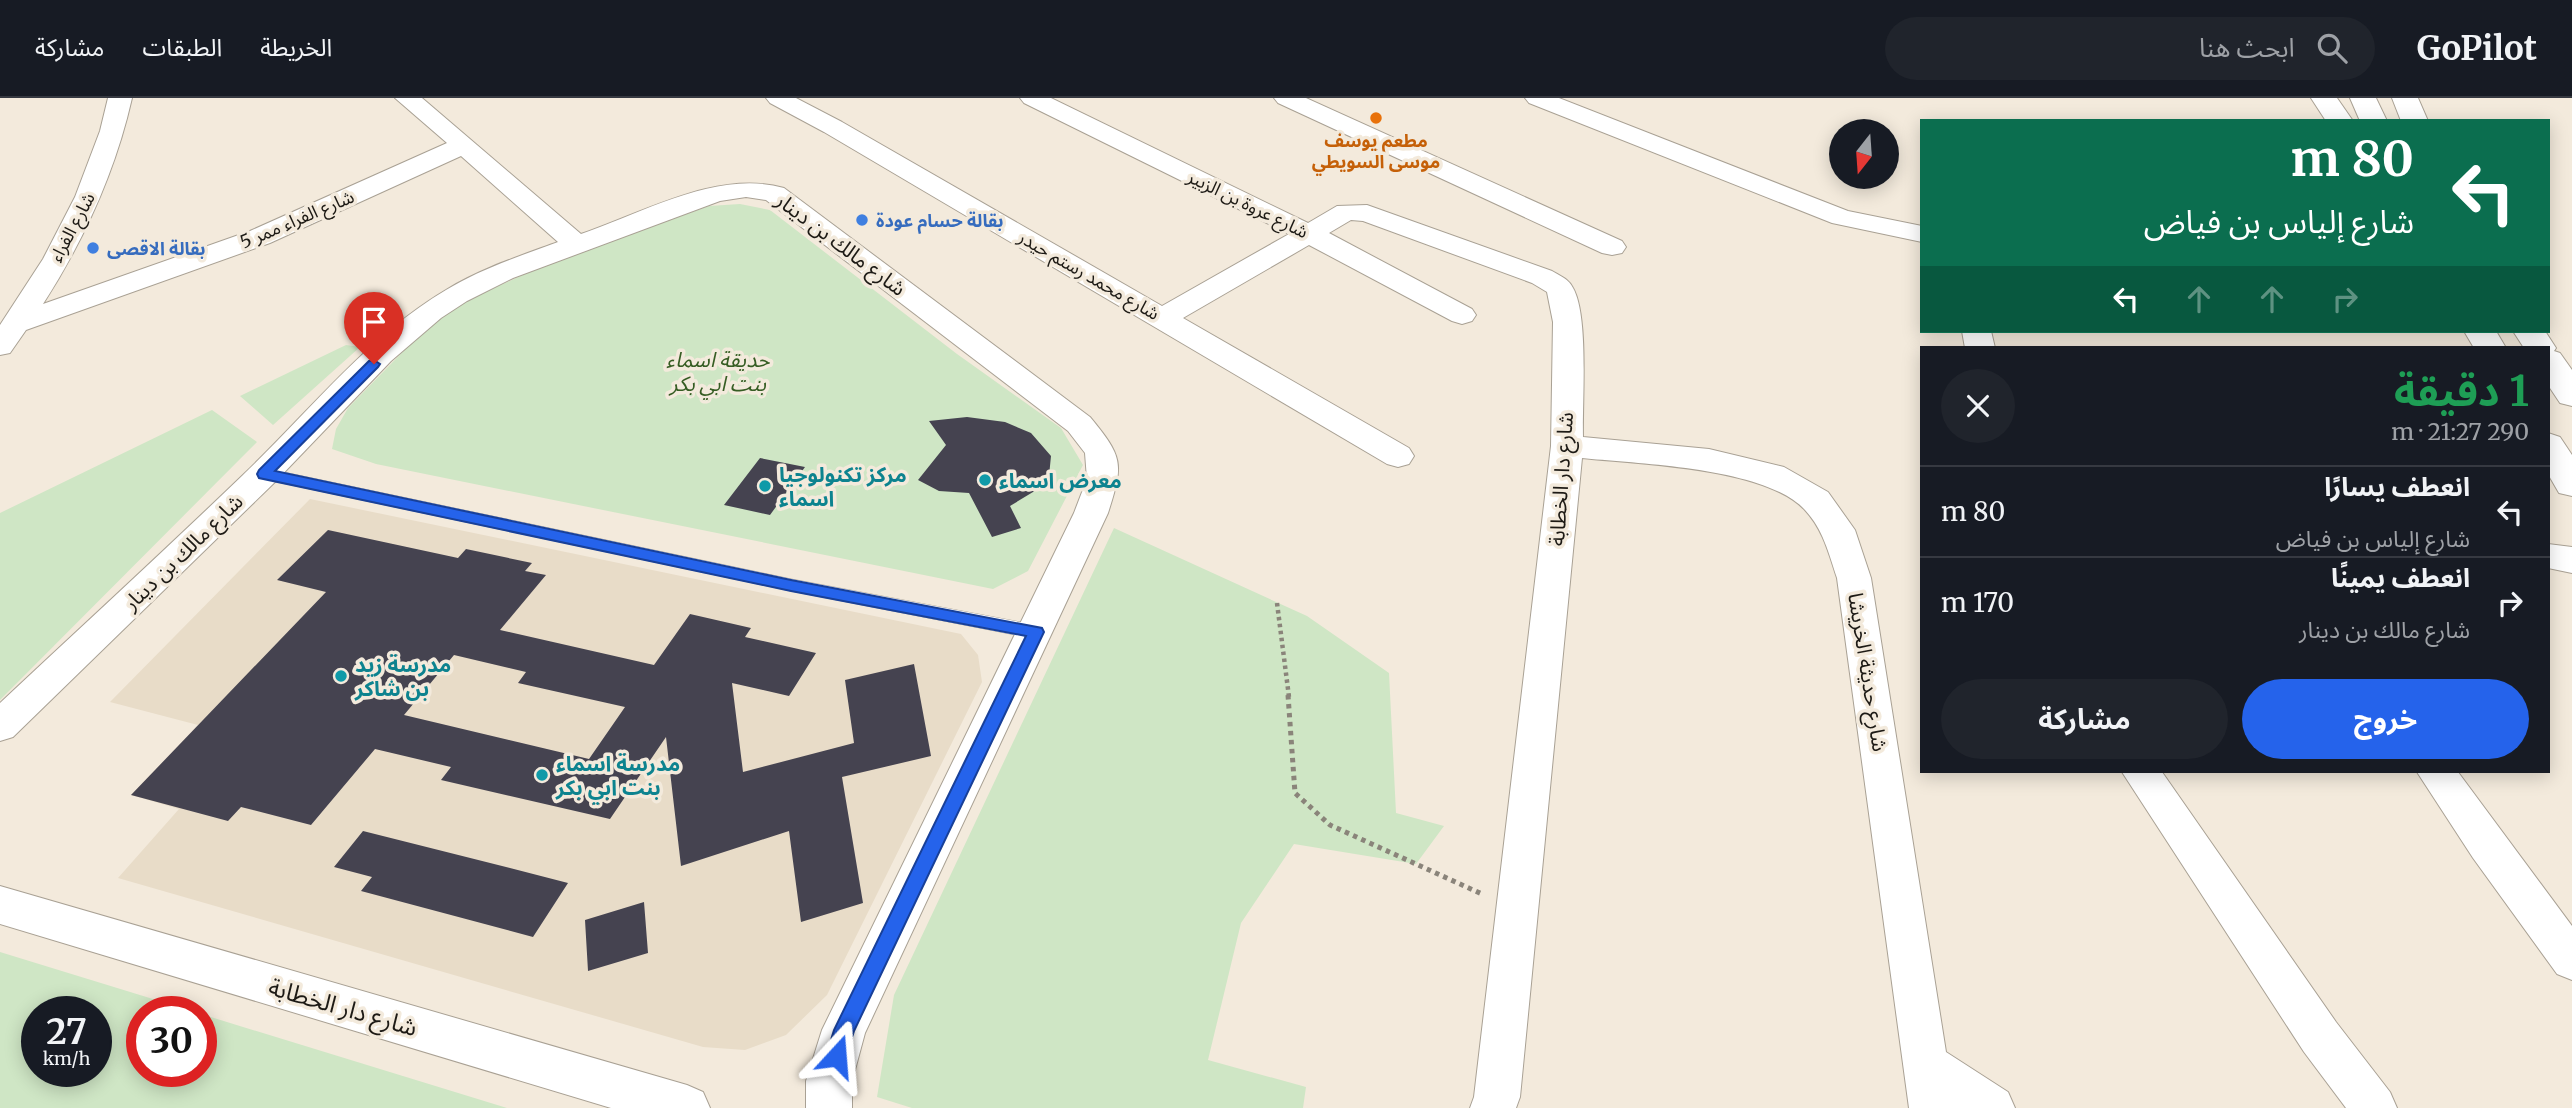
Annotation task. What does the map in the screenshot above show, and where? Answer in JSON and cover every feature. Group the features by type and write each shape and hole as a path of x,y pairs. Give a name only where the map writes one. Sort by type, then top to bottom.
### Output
{"highway":[{"path":"2324,98 2340,119"},
{"path":"2330,98 2340,119"},
{"path":"2363,98 2373,119"},
{"path":"2404,98 2414,119"},
{"path":"2550,363 2572,395"},
{"path":"2550,447 2572,484"}],"street":[{"name":"شارع الفراء","path":"0,346 61,251 90,195 113,135 120,98"},
{"path":"407,98 578,246"},
{"name":"شارع محمد رستم حيدر","path":"778,98 1398,456"},
{"name":"شارع عروة بن الزبير","path":"1032,98 1309,234 1462,316"},
{"path":"1286,98 1612,247"},
{"path":"1537,98 1841,217 1920,234"},
{"name":"شارع الفراء ممر 5","path":"17,323 260,237 464,145"},
{"name":"شارع مالك بن دينار","path":"0,726 424,318 457,296 497,276 665,212 731,191 765,189 1079,424 1101,451 1103,479 1036,632 844,1030 829,1081 828,1108"},
{"name":"شارع دار الخطابة","path":"1163,318 1346,212 1367,212 1542,277 1559,287 1564,298 1567,322 1567,446 1518,910 1497,1097 1493,1108"},
{"name":"شارع حديثة الخريشا","path":"1567,446 1709,460 1773,475 1816,500 1838,530 1854,578 1930,1087"},
{"path":"2550,556 2572,560"},
{"path":"2142,773 2320,1037 2374,1108"},
{"path":"2437,773 2572,960"},
{"name":"شارع دار الخطابة","path":"0,905 687,1108"},
{"path":"1930,1087 1992,1108"}],"lane":[{"path":"264,474 791,586 1036,632"}],"path":[{"path":"1277,603 1293,732 1295,793 1330,825 1518,910"}],"shaded area":[{"path":"310,499 961,634 978,655 982,682 827,995 786,1035 745,1050 703,1047 118,878 179,809 131,795 198,725 110,702"}],"green space":[{"name":"حديقة اسماء بنت ابي بكر","path":"740,204 770,210 957,354 1061,428 1083,465 1028,571 993,589 376,464 332,449 336,429 348,408 423,331 463,302 547,264 709,206"},
{"path":"346,345 360,347 273,425 240,396"},
{"path":"212,410 257,442 0,700 0,513"},
{"path":"1114,528 1307,616 1389,673 1396,813 1444,826 1416,864 1294,844 1241,923 1208,1060 1306,1087 1303,1108 912,1108 877,1097 894,995"},
{"path":"0,952 143,996 126,996 126,1087 217,1087 217,1019 507,1108 0,1108"}],"building":[{"name":"معرض اسماء","path":"967,417 1005,422 1031,433 1051,456 1049,476 1033,492 1010,506 1021,528 992,537 969,493 939,491 918,480 946,445 929,421"},
{"name":"مركز تكنولوجيا اسماء","path":"760,458 805,467 770,515 724,505"},
{"path":"328,530 458,558 466,549 532,563 525,571 546,575 500,630 654,665 690,614 751,628 745,637 816,653 789,696 732,683 743,772 854,743 845,680 914,664 931,756 842,777 863,903 801,922 789,831 681,866 666,737 610,819 441,780 451,767 375,749 311,825 241,807 228,821 131,795 326,592 277,580","holes":["454,655 526,672 518,683 625,707 589,759 404,715"]},
{"path":"363,831 568,883 533,937 361,891 372,877 334,867"},
{"path":"644,902 648,953 588,971 585,920"}],"place":[{"name":"مطعم يوسف موسى السويطي","path":"1376,118"},
{"name":"بقالة حسام عودة","path":"862,220"},
{"name":"بقالة الاقصى","path":"93,248"},
{"name":"معرض اسماء","path":"985,480"},
{"name":"مركز تكنولوجيا اسماء","path":"765,486"},
{"name":"مدرسة زيد بن شاكر","path":"341,676"},
{"name":"مدرسة اسماء بنت ابي بكر","path":"542,775"}],"route":[{"path":"374,364 264,474 791,586 1036,632 844,1030 837,1056"}]}
